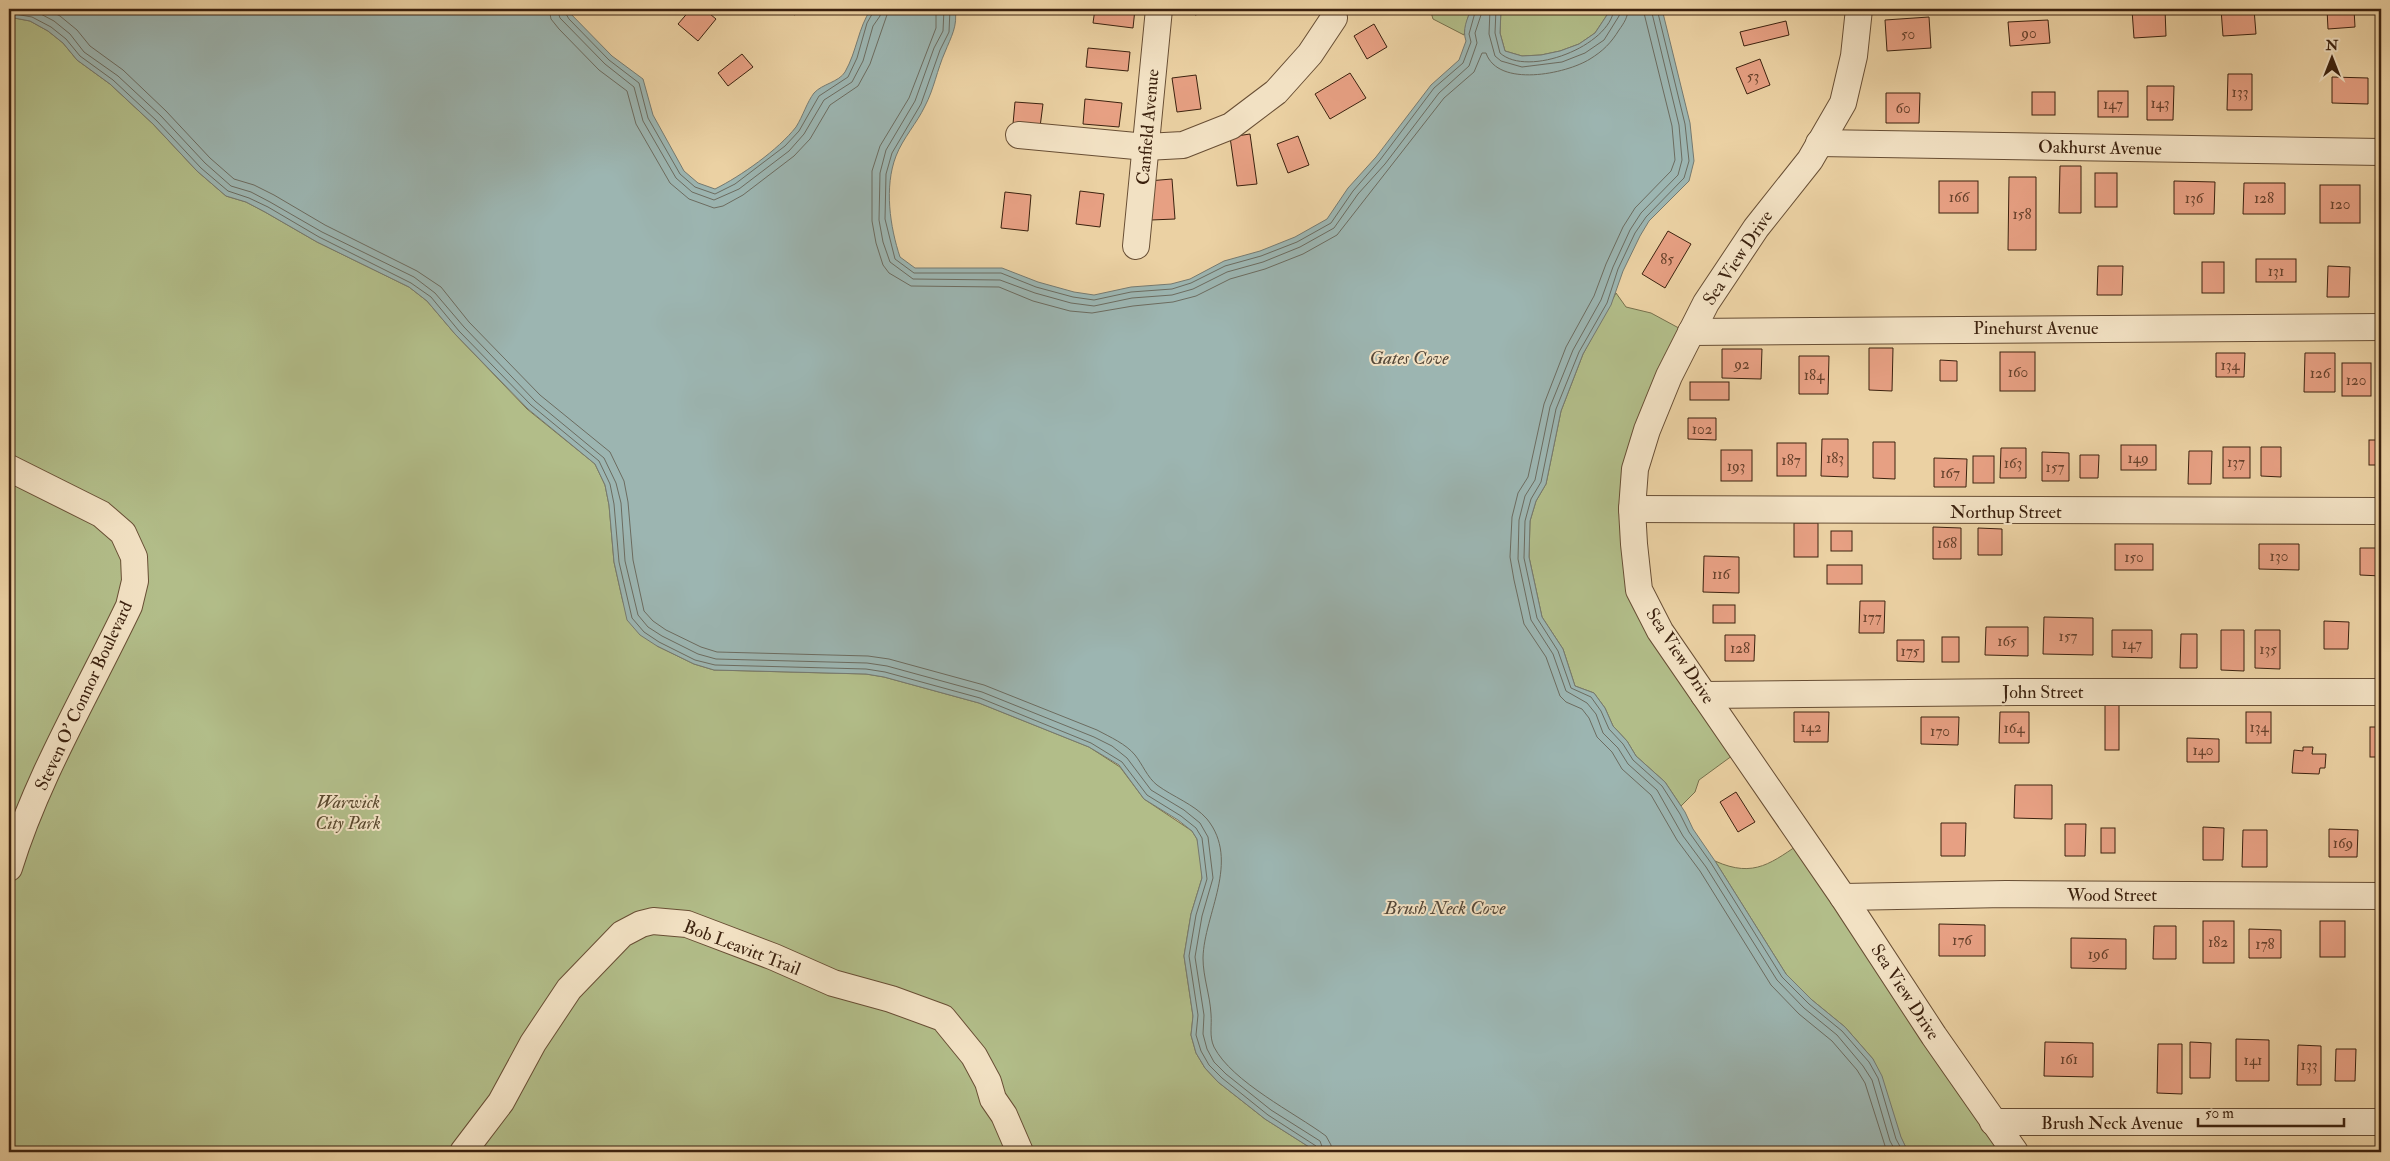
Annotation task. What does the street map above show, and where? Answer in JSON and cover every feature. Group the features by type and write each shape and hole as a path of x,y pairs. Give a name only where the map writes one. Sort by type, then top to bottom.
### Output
{"street":[{"name":"Canfield Avenue","path":"1136,246 1159,9"},
{"name":"Sea View Drive","path":"1860,9 1854,56 1843,103 1810,160 1756,228 1706,302 1669,376 1646,430 1635,470 1632,509 1639,590 1660,631 2015,1152"},
{"path":"1019,135 1146,147 1183,145 1231,126 1276,92 1310,54 1334,18"},
{"name":"Oakhurst Avenue","path":"1819,143 2381,152"},
{"name":"Pinehurst Avenue","path":"1691,332 2381,327"},
{"name":"Steven O' Connor Boulevard","path":"9,468 101,514 123,533 134,557 135,581 129,606 54,759 17,842 9,868"},
{"name":"Northup Street","path":"1632,509 2381,511"},
{"name":"John Street","path":"1704,695 2381,692"},
{"name":"Wood Street","path":"1843,897 2006,894 2381,896"},
{"name":"Bob Leavitt Trail","path":"462,1152 501,1102 533,1043 569,989 622,934 641,924 653,921 687,924 774,957 833,983 891,999 943,1018 974,1056 988,1082 993,1099 1004,1115 1020,1152"},
{"name":"Brush Neck Avenue","path":"1993,1122 2381,1122"}],"green space":[{"path":"1430,9 1472,9 1464,35 1433,19"},
{"path":"1501,9 1611,9 1595,33 1579,44 1541,55 1522,56 1505,51 1500,33"},
{"name":"Warwick City Park","path":"9,17 30,21 48,31 63,43 77,60 110,84 153,124 197,171 226,196 246,202 317,242 409,287 427,301 455,334 527,409 595,464 605,485 609,505 614,562 623,602 657,646 694,664 714,670 866,674 884,677 979,703 1089,747 1120,767 1144,799 1192,831 1197,839 1202,878 1191,914 1184,956 1193,1016 1191,1035 1196,1053 1205,1068 1218,1082 1265,1119 1317,1152 9,1152"},
{"path":"1616,293 1626,307 1651,313 1688,333 1648,426 1639,587 1740,750 1699,780 1695,792 1681,806 1665,782 1636,756 1627,741 1613,726 1605,708 1594,693 1575,686 1563,649 1542,617 1529,557 1530,521 1536,501 1546,484 1561,411 1583,354"},
{"path":"1804,841 2016,1152 1908,1152 1901,1138 1873,1059 1845,1027 1812,1000 1786,974 1715,861 1741,868 1762,866 1782,856"}],"water":[{"name":"Brush Neck Cove","path":"9,9 566,9 612,56 643,79 653,115 684,171 698,183 715,189 747,170 779,145 796,127 814,93 821,87 835,81 845,72 863,24 871,9 955,9 956,21 931,93 922,112 899,149 892,168 889,194 891,220 900,257 915,268 1002,268 1038,282 1074,292 1094,295 1131,287 1171,284 1190,279 1224,261 1260,251 1295,237 1327,219 1348,188 1376,157 1431,85 1459,60 1466,41 1465,33 1468,16 1472,9 1501,9 1500,33 1505,51 1522,56 1560,51 1579,44 1595,33 1611,9 1662,9 1690,123 1694,161 1689,181 1649,221 1640,236 1623,271 1611,305 1583,354 1561,411 1546,484 1536,501 1530,521 1529,557 1542,617 1563,649 1575,686 1594,693 1605,708 1613,726 1627,741 1636,756 1665,782 1786,974 1812,1000 1845,1027 1873,1059 1882,1076 1901,1137 1908,1152 1317,1152 1265,1119 1218,1082 1205,1068 1196,1053 1191,1035 1193,1016 1184,956 1191,914 1202,878 1197,839 1192,831 1178,820 1144,799 1119,765 1089,747 979,703 884,677 866,674 714,670 694,664 657,646 640,635 627,620 614,562 609,505 605,485 595,464 528,409 455,334 427,301 409,287 317,242 246,202 226,196 197,171 153,124 110,84 77,60 63,43 48,31 30,21 9,17"}],"building":[{"path":"691,9 704,9 716,19 698,41 678,24"},
{"path":"784,9 799,9 795,15"},
{"path":"1095,9 1135,9 1133,28 1093,23"},
{"path":"1194,9 1219,9 1195,15"},
{"path":"2165,9 2166,36 2134,38 2132,10"},
{"path":"2221,9 2254,9 2256,34 2223,36"},
{"path":"2327,9 2354,9 2355,27 2328,29"},
{"path":"1929,17 1931,48 1887,51 1885,20"},
{"path":"2048,20 2050,43 2010,46 2008,22"},
{"path":"1786,21 1789,35 1744,46 1740,32"},
{"path":"1374,24 1387,47 1367,59 1354,36"},
{"path":"1088,48 1130,52 1128,71 1086,67"},
{"path":"742,54 753,67 728,86 718,73"},
{"path":"1760,59 1770,85 1747,94 1736,68"},
{"path":"1350,73 1366,98 1330,119 1315,94"},
{"path":"2228,74 2252,74 2252,110 2227,110"},
{"path":"1196,75 1201,109 1177,112 1172,78"},
{"path":"2332,77 2368,78 2368,104 2332,103"},
{"path":"2147,86 2174,86 2173,120 2147,120"},
{"path":"2098,91 2128,91 2128,117 2098,117"},
{"path":"2032,92 2055,92 2055,115 2032,115"},
{"path":"1886,93 1920,93 1919,123 1886,123"},
{"path":"1085,99 1122,103 1119,127 1083,124"},
{"path":"1015,102 1043,104 1040,127 1013,124"},
{"path":"1250,134 1257,184 1237,186 1230,137"},
{"path":"1298,136 1309,165 1288,173 1277,144"},
{"path":"2060,166 2081,166 2081,213 2059,213"},
{"path":"2095,173 2117,173 2117,207 2095,207"},
{"path":"2009,177 2036,177 2036,250 2008,250"},
{"path":"1172,179 1175,219 1151,220 1148,181"},
{"path":"1939,181 1978,181 1978,213 1939,213"},
{"path":"2174,181 2215,182 2214,214 2174,214"},
{"path":"2244,183 2285,183 2285,214 2243,214"},
{"path":"2320,185 2360,185 2360,223 2320,223"},
{"path":"1080,191 1104,194 1100,227 1076,224"},
{"path":"1005,192 1031,195 1028,231 1001,228"},
{"path":"1668,231 1691,244 1665,288 1642,274"},
{"path":"2256,259 2296,259 2296,282 2256,282"},
{"path":"2202,262 2224,262 2224,293 2202,293"},
{"path":"2098,266 2123,266 2122,295 2097,295"},
{"path":"2328,266 2350,267 2349,297 2327,297"},
{"path":"1869,348 1893,348 1892,391 1869,390"},
{"path":"1722,349 1762,349 1761,379 1722,378"},
{"path":"2000,352 2035,352 2035,391 2000,391"},
{"path":"2216,353 2245,353 2244,377 2216,377"},
{"path":"2305,353 2335,353 2335,392 2304,392"},
{"path":"1799,356 1829,356 1828,394 1799,394"},
{"path":"1940,360 1957,361 1957,381 1940,381"},
{"path":"2342,363 2371,363 2371,396 2342,396"},
{"path":"1690,382 1729,382 1729,400 1690,400"},
{"path":"1688,418 1716,418 1716,440 1688,439"},
{"path":"1822,439 1848,439 1848,477 1821,476"},
{"path":"2369,440 2381,440 2381,465 2369,465"},
{"path":"1873,442 1895,442 1895,479 1873,478"},
{"path":"1777,443 1806,443 1806,476 1777,476"},
{"path":"2121,445 2156,445 2156,470 2121,470"},
{"path":"2223,447 2250,447 2250,478 2223,478"},
{"path":"2261,447 2281,447 2281,477 2261,476"},
{"path":"2001,448 2026,448 2026,478 2000,478"},
{"path":"1721,450 1752,450 1752,481 1721,481"},
{"path":"2189,451 2212,451 2211,484 2188,484"},
{"path":"2042,452 2069,453 2069,481 2042,481"},
{"path":"2080,455 2099,455 2098,478 2080,478"},
{"path":"1973,456 1994,456 1994,483 1973,483"},
{"path":"1934,458 1967,459 1966,487 1934,487"},
{"path":"1794,523 1818,523 1818,557 1794,557"},
{"path":"1933,527 1961,528 1961,559 1933,559"},
{"path":"1978,528 2002,529 2002,555 1978,555"},
{"path":"1831,531 1852,531 1852,551 1831,551"},
{"path":"2115,544 2153,544 2153,570 2115,570"},
{"path":"2259,544 2299,544 2299,570 2259,569"},
{"path":"2360,548 2381,548 2381,576 2360,575"},
{"path":"1704,556 1739,557 1739,593 1703,592"},
{"path":"1827,565 1862,565 1862,584 1827,584"},
{"path":"1860,601 1885,601 1884,633 1859,633"},
{"path":"1713,605 1735,605 1735,623 1713,623"},
{"path":"2044,617 2093,618 2093,655 2043,654"},
{"path":"2324,621 2349,622 2348,649 2324,649"},
{"path":"1986,627 2028,627 2028,656 1985,655"},
{"path":"2112,630 2152,630 2152,658 2112,657"},
{"path":"2221,630 2244,630 2244,671 2221,670"},
{"path":"2255,630 2280,630 2280,669 2255,668"},
{"path":"2181,634 2197,634 2197,668 2180,668"},
{"path":"1725,635 1755,635 1754,661 1725,661"},
{"path":"1942,637 1959,637 1959,662 1942,662"},
{"path":"1897,640 1924,640 1924,662 1897,661"},
{"path":"2105,704 2119,704 2119,750 2105,750"},
{"path":"1794,712 1829,712 1828,742 1794,742"},
{"path":"2000,712 2029,712 2029,743 1999,743"},
{"path":"2246,712 2271,712 2271,743 2246,743"},
{"path":"1921,717 1959,717 1958,745 1921,744"},
{"path":"2370,727 2381,727 2381,757 2370,757"},
{"path":"2187,738 2219,739 2219,762 2187,762"},
{"path":"2303,747 2313,747 2312,754 2326,754 2325,768 2320,768 2319,774 2292,773 2294,750 2303,751"},
{"path":"2015,785 2052,785 2052,819 2014,818"},
{"path":"1736,792 1755,822 1738,832 1720,802"},
{"path":"1941,823 1966,823 1965,856 1941,856"},
{"path":"2065,824 2086,824 2085,856 2065,856"},
{"path":"2203,827 2224,828 2223,860 2203,860"},
{"path":"2101,828 2115,828 2115,853 2101,853"},
{"path":"2329,829 2358,830 2357,857 2329,857"},
{"path":"2243,830 2267,830 2267,867 2242,867"},
{"path":"2203,921 2234,921 2234,963 2203,963"},
{"path":"2320,921 2345,921 2345,957 2320,957"},
{"path":"1939,924 1985,925 1985,956 1939,956"},
{"path":"2154,926 2176,926 2176,959 2153,959"},
{"path":"2249,929 2281,930 2281,958 2249,958"},
{"path":"2071,938 2126,939 2126,969 2071,968"},
{"path":"2236,1039 2269,1040 2269,1081 2236,1081"},
{"path":"2045,1042 2093,1043 2093,1077 2044,1076"},
{"path":"2190,1042 2211,1043 2210,1078 2190,1078"},
{"path":"2158,1044 2182,1044 2182,1094 2157,1093"},
{"path":"2298,1045 2321,1046 2321,1085 2297,1085"},
{"path":"2336,1049 2356,1049 2355,1081 2335,1081"}],"water label":[{"name":"Gates Cove","path":"1409,358"}]}
